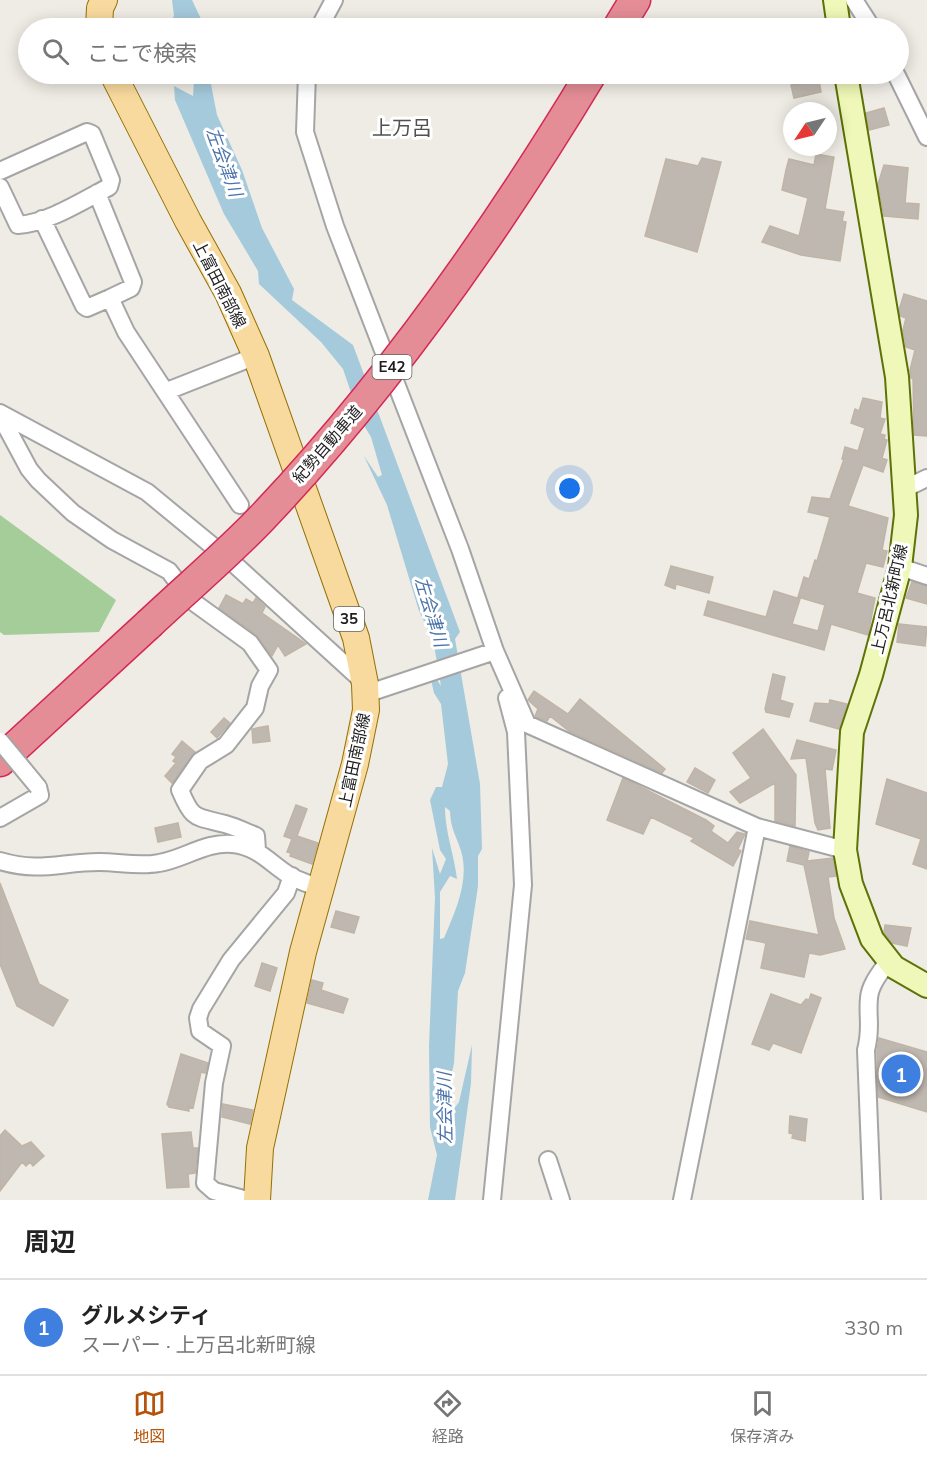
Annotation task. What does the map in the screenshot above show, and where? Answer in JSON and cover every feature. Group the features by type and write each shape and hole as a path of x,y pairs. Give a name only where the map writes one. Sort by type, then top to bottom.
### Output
{"highway":[{"path":"624,18 635,0"},
{"name":"紀勢自動車道","path":"0,761 258,522 374,390 436,309 505,210 585,84"}],"main road":[{"path":"100,18 100,8 104,0"},
{"path":"835,0 838,18"},
{"name":"上富田南部線","path":"118,84 188,221 228,293 256,356 372,689 355,764 303,952 263,1136 257,1200"},
{"name":"上万呂北新町線","path":"848,84 897,377 906,515 900,567 871,675 852,732 845,849 851,884 872,939 894,967 927,986"}],"street":[{"path":"324,18 334,0"},
{"path":"854,0 866,18"},
{"path":"307,84 305,132 334,226 460,549 489,653 516,732 523,885 492,1200"},
{"path":"901,84 927,137"},
{"path":"0,171 87,132 92,134 111,180 109,187 97,194 42,219 18,225 0,188"},
{"path":"42,219 84,306 87,308 110,298 131,288 133,282 97,194"},
{"path":"110,298 126,332 240,504"},
{"path":"167,391 256,356"},
{"path":"0,414 147,492 232,562 372,689 489,653"},
{"path":"0,414 29,469 38,480 73,513 112,540 169,571 192,601 250,643 269,670 260,686 255,708 226,745 200,761 180,790 188,809 202,820 226,824 256,836 257,850"},
{"path":"904,489 927,478"},
{"path":"900,567 927,576"},
{"path":"489,653 527,724 757,827 845,849"},
{"path":"0,741 38,787 40,795 0,819"},
{"path":"682,1200 757,827"},
{"path":"0,861 22,868 51,868 99,862 139,866 160,863 214,846 232,844 257,850 292,876 322,889"},
{"path":"247,1200 214,1191 205,1183 214,1083 222,1046 200,1031 198,1018 231,960 286,893 292,876"},
{"path":"872,1200 866,1050 871,1029 869,997 873,984 889,960"},
{"path":"548,1160 561,1200"}],"green space":[{"path":"0,515 116,600 99,632 4,635 0,632"}],"water":[{"path":"172,0 192,0 201,18 173,18"},
{"name":"左会津川","path":"194,84 211,84 217,115 242,170 262,228 294,289 292,300 353,345 460,632 455,639 480,784 482,849 478,856 478,886 465,973 458,991 454,1063 451,1077 453,1110 459,1102 472,1045 471,1083 455,1200 428,1200 437,1155 430,1127 429,1046 435,898 432,848 440,874 446,859 440,850 430,800 436,787 442,787 448,764 441,704 434,693 428,666 441,686 433,639 419,611 387,505 364,456 378,477 382,475 371,437 360,419 343,369 321,342 259,284 258,271 224,214 175,100 174,86 193,96","holes":["445,807 450,811 461,851 464,873 457,907 444,938 440,939 440,892 450,876 457,879 446,825"]}],"building":[{"path":"820,84 821,92 794,98 791,85"},
{"path":"884,108 889,125 869,130 866,113"},
{"path":"816,156 834,157 825,209 844,212 842,221 846,222 840,261 801,255 762,242 770,226 799,236 808,198 782,190 786,170 789,159 814,165"},
{"path":"702,158 721,162 697,252 645,236 666,159 698,166"},
{"path":"884,165 908,168 905,203 919,204 918,219 884,216 878,184"},
{"path":"904,294 927,301 927,436 914,435 913,379 910,370 915,350 906,347 903,330 906,318 900,316 899,310"},
{"path":"863,398 882,402 880,418 885,419 880,434 885,435 884,439 887,440 882,458 887,460 883,472 863,465 848,506 888,518 882,550 887,551 883,567 866,563 857,593 875,598 868,635 831,624 824,650 704,615 708,601 766,617 774,591 800,599 792,624 818,631 825,605 798,597 804,577 809,579 815,560 817,561 830,517 808,512 812,497 830,499 844,459 842,459 845,447 858,451 865,428 851,423 855,409 859,411"},
{"path":"671,566 713,577 709,593 676,584 675,589 665,585"},
{"path":"912,582 927,586 927,604 906,598"},
{"path":"226,595 243,604 246,599 253,603 256,598 265,607 262,613 306,644 285,656 278,645 272,656 256,635 219,608"},
{"path":"899,624 927,627 925,646 897,642"},
{"path":"773,674 785,677 780,700 793,704 789,717 766,712"},
{"path":"534,691 568,714 580,699 665,769 662,773 569,731 550,716 547,721 535,716 538,709 528,700"},
{"path":"830,700 847,704 839,729 810,721 815,703 829,704"},
{"path":"224,718 230,723 217,738 211,732"},
{"path":"268,726 270,741 253,743 252,729"},
{"path":"763,729 796,775 795,826 775,821 775,783 740,803 730,792 751,778 733,753"},
{"path":"797,740 836,750 832,770 825,769 830,828 818,830 815,823 806,758 791,759"},
{"path":"182,741 195,752 172,783 165,776 176,763 173,761 176,757 172,754"},
{"path":"695,768 715,780 708,793 687,782"},
{"path":"623,778 706,820 714,826 711,831 728,843 737,832 745,834 738,849 741,851 733,866 691,841 694,838 651,817 643,834 607,820"},
{"path":"887,779 927,793 927,869 913,864 921,839 876,824"},
{"path":"296,805 307,809 297,836 318,843 312,864 290,856 291,853 287,852 292,839 284,836"},
{"path":"178,823 181,837 158,842 155,828"},
{"path":"790,846 809,852 807,861 833,858 836,876 828,877 834,918 845,949 820,955 809,953 804,977 761,968 766,943 746,939 750,921 819,935 804,865 787,861"},
{"path":"0,883 39,984 68,1000 53,1026 17,1006 0,964"},
{"path":"336,911 359,917 354,933 331,927"},
{"path":"885,925 911,928 907,946 892,943 884,932"},
{"path":"262,963 277,968 270,991 255,986"},
{"path":"312,980 323,983 321,990 348,999 343,1013 307,1003"},
{"path":"771,994 801,1005 806,999 809,1000 811,994 821,998 801,1053 773,1043 769,1050 752,1044"},
{"path":"879,1038 927,1052 927,1112 878,1097"},
{"path":"181,1054 208,1063 205,1073 201,1072 193,1108 188,1107 189,1111 169,1107 167,1104"},
{"path":"223,1104 253,1110 250,1124 222,1117"},
{"path":"790,1116 807,1119 805,1141 792,1138 793,1134 789,1133"},
{"path":"5,1130 22,1146 31,1142 44,1156 33,1166 30,1162 26,1166 22,1162 0,1191 0,1136"},
{"path":"191,1132 193,1148 198,1148 195,1173 188,1174 189,1187 167,1188 162,1134"}],"place":[{"name":"グルメシティ","path":"901,1074"}],"district":[{"name":"上万呂","path":"402,128"}]}
